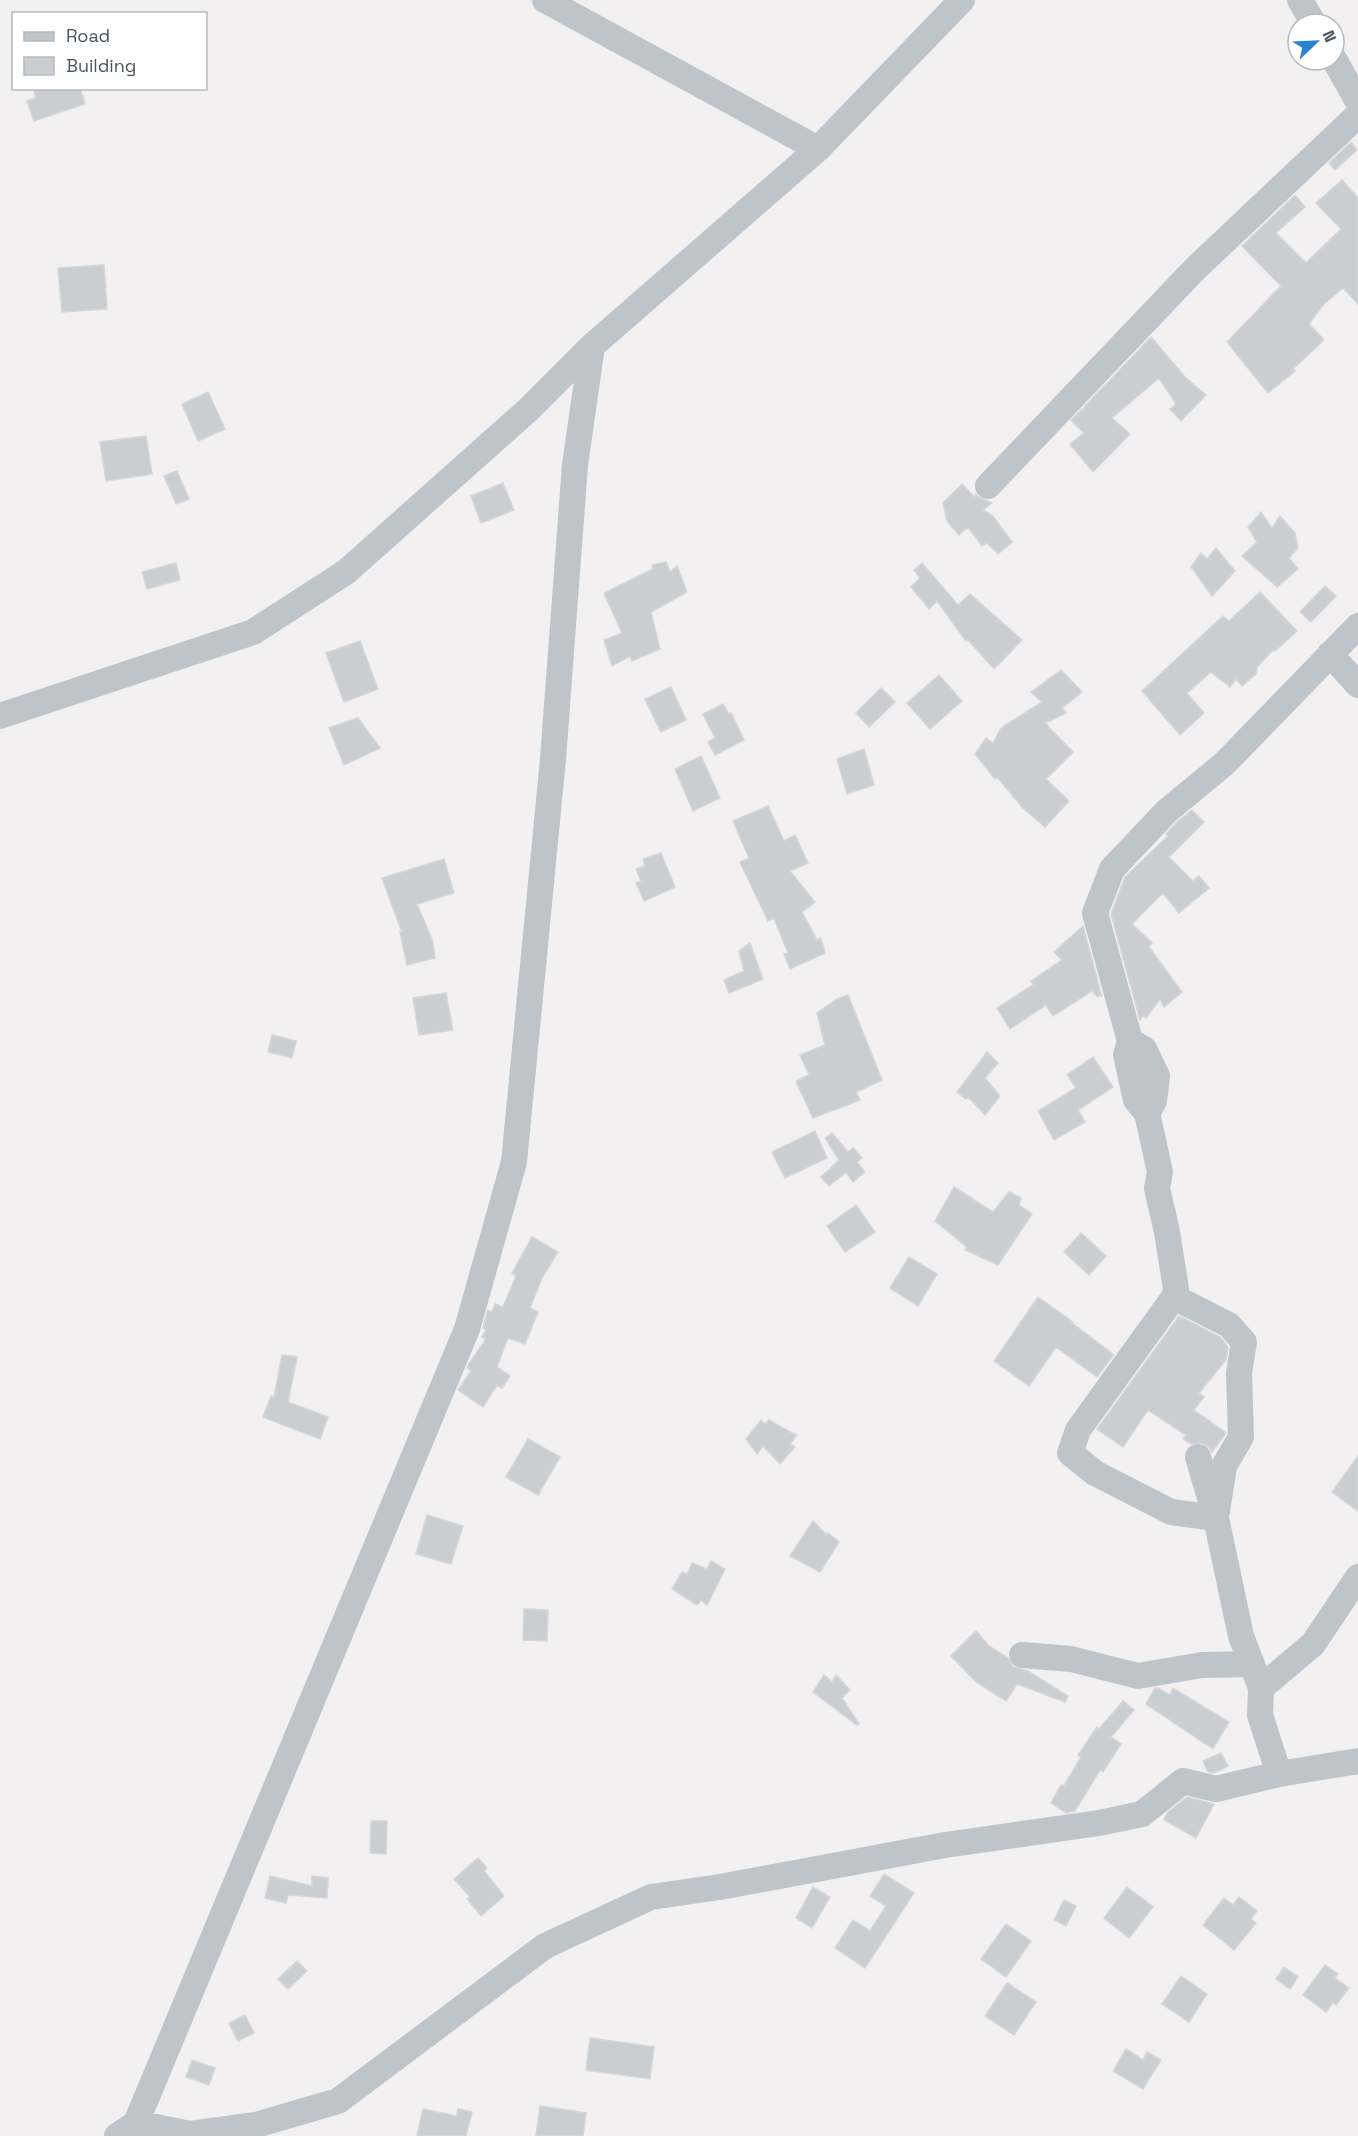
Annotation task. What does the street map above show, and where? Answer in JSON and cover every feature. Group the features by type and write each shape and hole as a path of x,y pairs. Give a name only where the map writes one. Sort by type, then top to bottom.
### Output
{"street":[{"path":"545,0 818,148"},
{"path":"0,716 253,632 346,572 528,410 592,346 818,148 962,0"},
{"path":"1341,72 1358,102"},
{"path":"988,486 1195,269 1358,116"},
{"path":"592,346 575,465 553,759 514,1162 467,1329 126,2129 190,2134 256,2126 338,2101 545,1946 651,1897 720,1887 945,1845 1099,1823 1142,1814 1183,1781 1216,1789 1279,1774 1358,1761"},
{"path":"1216,1518 1171,1512 1095,1473 1070,1453 1078,1430 1175,1293 1167,1233 1157,1188 1160,1172 1147,1113 1137,1100 1134,1089 1126,1055 1130,1041 1095,913 1112,869 1167,811 1224,764 1358,626"},
{"path":"1330,654 1358,685"},
{"path":"1175,1293 1229,1325 1244,1342 1239,1373 1241,1437 1224,1466 1216,1518"},
{"path":"1198,1457 1216,1518 1241,1636 1261,1688 1260,1714 1279,1774"},
{"path":"1261,1688 1312,1644 1358,1577"},
{"path":"1023,1655 1071,1659 1138,1676 1202,1665 1251,1664"}],"building":[{"path":"34,90 81,90 85,104 34,121 27,101 36,98"},
{"path":"1351,142 1357,150 1335,170 1329,163"},
{"path":"1342,180 1358,198 1358,304 1343,288 1324,304 1309,324 1324,340 1293,369 1295,371 1268,393 1227,342 1281,286 1242,246 1295,195 1305,207 1276,233 1306,263 1341,229 1316,203"},
{"path":"104,265 107,309 62,312 58,268"},
{"path":"1151,337 1185,377 1206,395 1181,421 1170,409 1176,404 1159,378 1112,418 1130,434 1093,472 1070,444 1084,433 1071,420 1082,409 1083,412 1085,406"},
{"path":"208,392 225,429 198,441 182,404"},
{"path":"146,436 152,474 106,481 100,442"},
{"path":"177,471 189,499 176,504 164,476"},
{"path":"503,483 514,510 481,523 471,496"},
{"path":"962,484 974,497 976,494 992,503 983,510 993,516 1012,542 998,554 987,543 982,546 968,527 959,535 947,521 943,503"},
{"path":"1261,512 1272,528 1280,516 1295,533 1298,548 1289,558 1298,569 1277,587 1242,556 1257,542 1248,527"},
{"path":"1216,548 1235,571 1212,596 1191,567 1201,553 1207,559"},
{"path":"666,562 670,572 677,566 687,592 651,612 660,649 632,661 630,656 612,666 604,640 622,633 604,593 653,569 652,565"},
{"path":"176,563 180,580 147,589 142,572"},
{"path":"922,563 958,605 970,594 1022,640 994,669 968,640 966,641 937,601 929,609 911,587 920,578 914,570"},
{"path":"1325,586 1336,596 1311,622 1300,612"},
{"path":"1260,592 1297,631 1275,651 1273,650 1257,667 1256,674 1242,686 1236,679 1230,687 1211,672 1187,693 1204,713 1180,735 1142,691 1223,616 1229,621"},
{"path":"360,641 378,689 344,702 326,653"},
{"path":"1061,670 1082,692 1062,708 1066,713 1045,723 1073,752 1046,779 1069,801 1045,827 1023,808 997,777 995,779 975,754 986,738 993,743 1001,728 1042,702 1031,692"},
{"path":"939,675 962,701 930,729 907,703"},
{"path":"671,687 686,720 661,732 645,699"},
{"path":"881,688 895,702 869,727 856,713"},
{"path":"723,704 729,714 731,713 744,740 715,755 708,742 715,738 703,714"},
{"path":"358,718 380,748 344,765 329,728"},
{"path":"864,749 874,785 847,794 837,759"},
{"path":"701,756 720,798 693,811 675,769"},
{"path":"768,806 784,841 795,835 808,863 790,871 815,902 802,912 817,940 821,938 825,953 790,969 784,954 788,953 774,918 768,921 740,862 749,858 733,821"},
{"path":"1192,810 1204,822 1169,857 1193,881 1199,876 1209,888 1179,913 1163,893 1132,924 1152,943 1149,947 1182,992 1164,1007 1160,999 1146,1018 1143,1015 1140,1020 1111,914 1125,877 1168,836 1166,834 1177,822"},
{"path":"661,853 675,887 644,901 636,883 641,881 636,869 645,866 643,859"},
{"path":"444,859 454,893 417,904 433,942 435,958 407,965 400,932 402,932 382,878"},
{"path":"1083,926 1102,997 1100,994 1098,997 1092,991 1053,1016 1046,1005 1010,1029 997,1008 1033,985 1031,981 1062,960 1054,952"},
{"path":"750,943 763,979 729,993 724,980 744,971 739,951"},
{"path":"446,993 453,1030 419,1035 413,998"},
{"path":"848,995 882,1080 856,1092 860,1100 813,1118 796,1081 809,1075 800,1055 825,1045 817,1013 837,999"},
{"path":"272,1035 296,1041 292,1058 268,1052"},
{"path":"987,1052 998,1063 985,1078 1000,1096 985,1115 968,1097 966,1099 957,1092"},
{"path":"1093,1057 1113,1087 1078,1110 1085,1122 1054,1140 1038,1111 1076,1088 1067,1075"},
{"path":"815,1131 827,1158 785,1178 772,1152"},
{"path":"832,1133 848,1152 853,1148 862,1158 857,1162 865,1172 853,1182 846,1172 829,1186 821,1177 839,1160 825,1138"},
{"path":"954,1187 993,1212 1009,1192 1021,1198 1019,1205 1032,1214 998,1265 965,1250 967,1247 935,1221"},
{"path":"856,1205 875,1232 845,1252 827,1226"},
{"path":"1081,1233 1106,1256 1089,1275 1064,1252"},
{"path":"532,1237 558,1252 542,1278 530,1308 538,1312 525,1344 508,1338 497,1367 510,1376 502,1388 497,1385 483,1407 458,1390 471,1371 467,1368 468,1365 486,1339 482,1337 486,1330 483,1328 488,1310 492,1312 495,1304 503,1307 516,1276 512,1273"},
{"path":"909,1257 937,1274 918,1306 890,1288"},
{"path":"1038,1297 1114,1355 1097,1377 1056,1347 1029,1386 994,1361"},
{"path":"1179,1316 1220,1337 1228,1347 1226,1360 1199,1393 1204,1397 1194,1410 1226,1433 1212,1452 1202,1443 1191,1444 1183,1439 1186,1435 1148,1410 1123,1447 1097,1429"},
{"path":"282,1355 297,1357 288,1402 328,1417 320,1439 263,1417 271,1396 274,1397"},
{"path":"761,1420 764,1424 769,1420 797,1435 790,1444 795,1447 780,1464 763,1446 757,1454 746,1439"},
{"path":"528,1439 560,1457 538,1495 506,1477"},
{"path":"1358,1456 1358,1511 1332,1492"},
{"path":"427,1515 463,1526 451,1564 416,1554"},
{"path":"813,1521 827,1535 828,1533 839,1542 820,1572 790,1556"},
{"path":"711,1561 725,1569 707,1605 701,1600 697,1605 672,1589 682,1572 687,1574 692,1563 707,1569"},
{"path":"524,1609 548,1610 547,1641 523,1640"},
{"path":"976,1631 989,1646 1008,1658 1013,1667 1028,1671 1068,1696 1065,1702 1017,1684 1006,1701 976,1682 951,1656"},
{"path":"824,1675 832,1682 836,1675 850,1690 842,1698 859,1724 857,1725 813,1692"},
{"path":"1155,1688 1170,1695 1173,1688 1229,1722 1213,1749 1146,1704"},
{"path":"1123,1701 1134,1710 1111,1737 1121,1744 1103,1772 1100,1770 1075,1811 1066,1813 1051,1803 1061,1785 1064,1786 1081,1757 1078,1755 1097,1727 1099,1729"},
{"path":"1221,1753 1228,1766 1214,1773 1208,1772 1203,1761"},
{"path":"1187,1797 1214,1804 1196,1838 1164,1820 1168,1812"},
{"path":"371,1821 387,1821 386,1854 370,1853"},
{"path":"478,1858 487,1868 484,1871 504,1896 481,1916 467,1899 470,1897 454,1879"},
{"path":"884,1874 914,1893 865,1968 835,1948 853,1920 870,1931 886,1906 870,1896"},
{"path":"270,1876 312,1886 312,1876 328,1878 327,1898 288,1895 286,1903 265,1898"},
{"path":"813,1887 830,1897 812,1928 796,1918"},
{"path":"1127,1887 1153,1907 1129,1938 1104,1918"},
{"path":"1239,1897 1257,1911 1251,1919 1256,1923 1234,1950 1203,1925 1224,1898 1233,1905"},
{"path":"1064,1900 1076,1906 1066,1926 1054,1920"},
{"path":"1006,1924 1031,1941 1006,1977 981,1959"},
{"path":"297,1961 307,1971 288,1989 278,1979"},
{"path":"1325,1965 1338,1974 1335,1978 1349,1988 1336,2005 1333,2002 1326,2012 1303,1995"},
{"path":"1284,1967 1298,1977 1290,1989 1276,1979"},
{"path":"1181,1976 1207,1994 1189,2022 1162,2004"},
{"path":"1007,1983 1036,2002 1014,2035 985,2016"},
{"path":"245,2015 254,2033 238,2041 229,2023"},
{"path":"590,2038 654,2047 650,2079 586,2070"},
{"path":"1126,2049 1143,2060 1147,2052 1161,2060 1143,2089 1113,2071"},
{"path":"192,2060 215,2068 209,2085 186,2077"},
{"path":"540,2106 586,2113 583,2136 536,2136"},
{"path":"423,2109 456,2116 458,2109 472,2112 466,2136 417,2136"}]}
